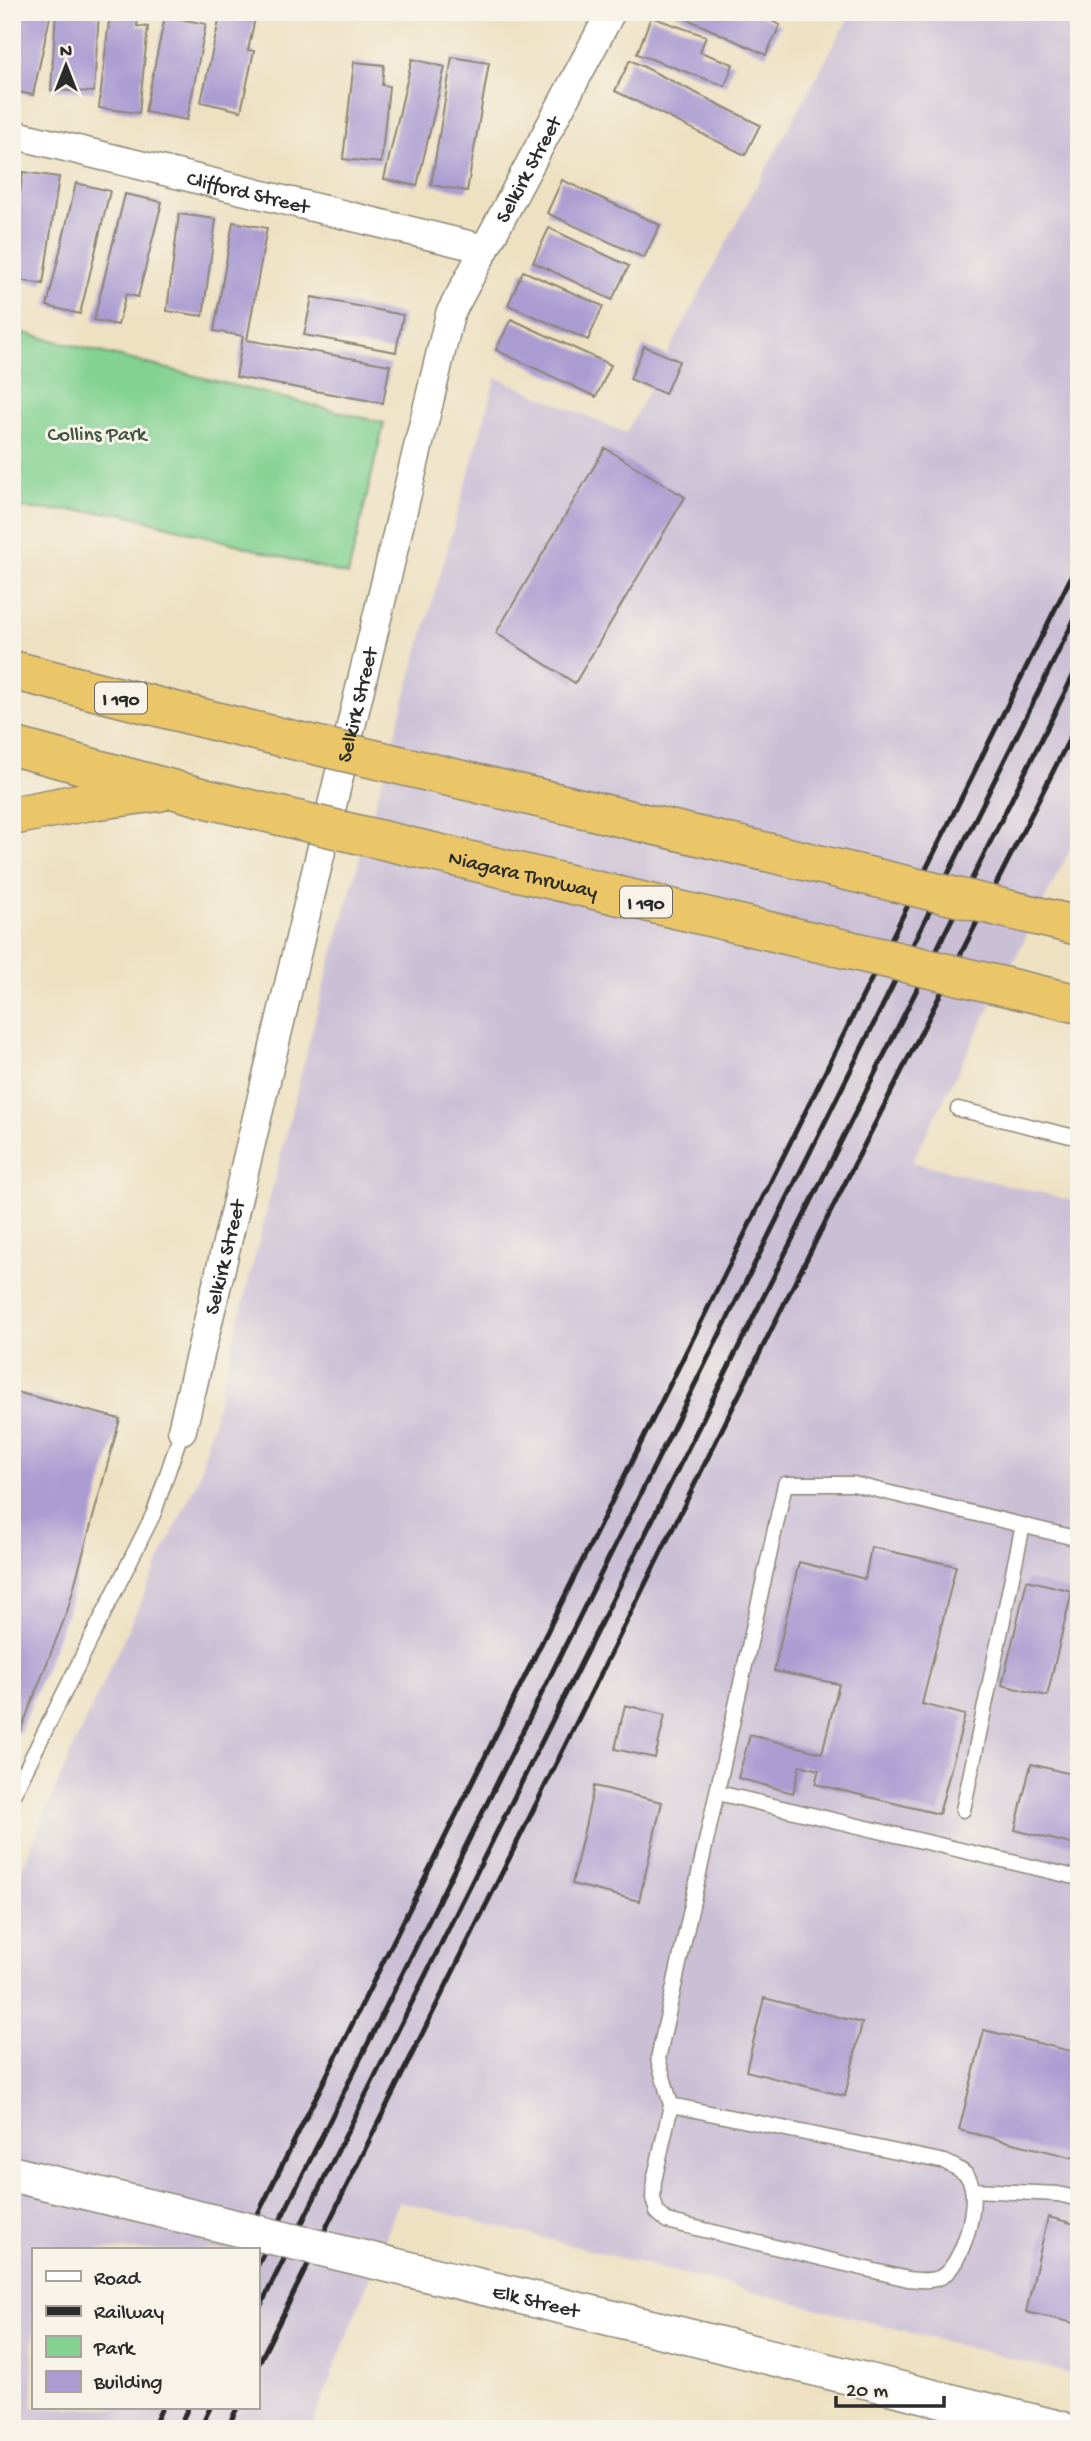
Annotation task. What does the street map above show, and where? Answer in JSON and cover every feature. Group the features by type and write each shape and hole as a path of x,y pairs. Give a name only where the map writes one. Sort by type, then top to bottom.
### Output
{"highway":[{"name":"I 190","path":"12,670 230,725 1079,926"},
{"name":"Niagara Thruway","path":"12,746 212,800 1079,1004"},
{"path":"12,816 84,802 175,790"}],"street":[{"name":"Selkirk Street","path":"182,1430 450,314 611,12"},
{"name":"Clifford Street","path":"12,134 485,249"},
{"name":"Elk Street","path":"12,2174 657,2329 1009,2423 1061,2429"}],"lane":[{"path":"958,1109 1079,1138"},
{"path":"12,1797 154,1513 182,1430"},
{"path":"671,2105 945,2162 968,2177 974,2204 960,2255 951,2268 940,2277 908,2279 667,2221 657,2212 653,2198 654,2181 671,2105 658,2059 785,1484 853,1484 1079,1539"},
{"path":"963,1810 1023,1525"},
{"path":"718,1793 1079,1878"},
{"path":"973,2190 1058,2194 1079,2199"}],"shaded area":[{"path":"852,12 1079,12 1079,832 912,1162 1079,1202 1079,2376 399,2201 311,2429 12,2429 12,1891 73,1748 199,1476 322,992 496,377 626,433"}],"green space":[{"name":"Collins Park","path":"12,330 384,423 348,575 121,513 12,508"}],"building":[{"path":"12,12 51,12 33,95 12,91"},
{"path":"56,12 99,12 94,92 51,90"},
{"path":"110,12 139,12 137,26 148,27 139,113 99,108"},
{"path":"221,12 256,14 248,50 254,51 241,111 201,102"},
{"path":"672,12 753,12 780,25 766,55"},
{"path":"165,16 206,24 187,120 145,112"},
{"path":"651,17 706,36 700,52 733,64 725,86 637,54"},
{"path":"452,57 489,63 467,191 431,185"},
{"path":"412,59 445,67 417,186 384,179"},
{"path":"630,60 760,125 745,155 615,91"},
{"path":"354,62 384,65 382,85 389,86 381,163 343,159"},
{"path":"23,172 59,177 43,284 12,279 12,244"},
{"path":"562,180 660,225 644,258 547,213"},
{"path":"76,183 110,191 80,314 47,306"},
{"path":"125,194 162,202 138,297 126,294 118,325 94,320"},
{"path":"179,214 216,219 203,316 167,311"},
{"path":"233,222 267,228 247,340 390,365 383,403 236,377 243,336 214,331"},
{"path":"549,228 629,266 612,300 533,262"},
{"path":"523,271 603,306 588,340 508,305"},
{"path":"312,297 403,315 396,352 304,335"},
{"path":"511,319 611,365 596,397 496,350"},
{"path":"644,346 679,361 665,394 630,379"},
{"path":"605,448 685,497 575,683 496,633"},
{"path":"12,1391 120,1419 67,1612 20,1732 12,1730"},
{"path":"871,1547 956,1566 922,1704 965,1715 939,1814 815,1784 819,1770 800,1765 793,1793 738,1778 750,1735 822,1753 839,1684 774,1671 799,1562 865,1579"},
{"path":"1027,1580 1072,1591 1047,1696 1002,1685"},
{"path":"625,1705 665,1715 655,1758 615,1749"},
{"path":"1031,1764 1079,1776 1079,1846 1015,1830"},
{"path":"594,1786 662,1802 639,1901 572,1884"},
{"path":"764,1998 862,2023 845,2096 746,2071"},
{"path":"984,2030 1079,2053 1079,2159 959,2130"},
{"path":"1048,2217 1079,2225 1079,2324 1026,2312"}],"railway":[{"path":"241,2248 1079,561"},
{"path":"259,2263 1079,610"},
{"path":"259,2309 1079,664"},
{"path":"259,2363 790,1292 1079,720"},
{"path":"152,2429 161,2410"},
{"path":"178,2429 187,2410"},
{"path":"200,2429 209,2410"},
{"path":"227,2429 236,2410"}]}
